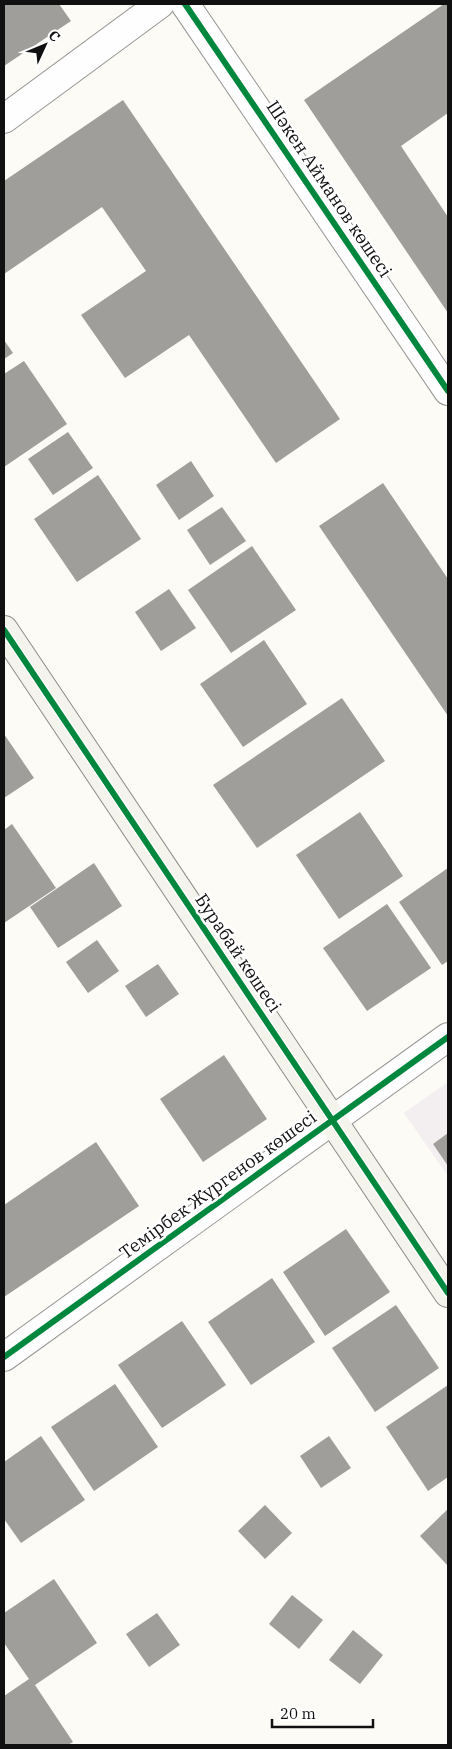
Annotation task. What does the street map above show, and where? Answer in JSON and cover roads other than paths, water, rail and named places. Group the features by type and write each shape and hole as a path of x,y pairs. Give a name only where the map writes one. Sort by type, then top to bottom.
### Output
{"street":[{"path":"4,118 160,4"},
{"name":"Шәкен Айманов көшесі","path":"185,4 448,391"},
{"name":"Бурабай көшесі","path":"4,630 448,1293"},
{"name":"Темірбек Жүргенов көшесі","path":"4,1357 448,1037"}]}
